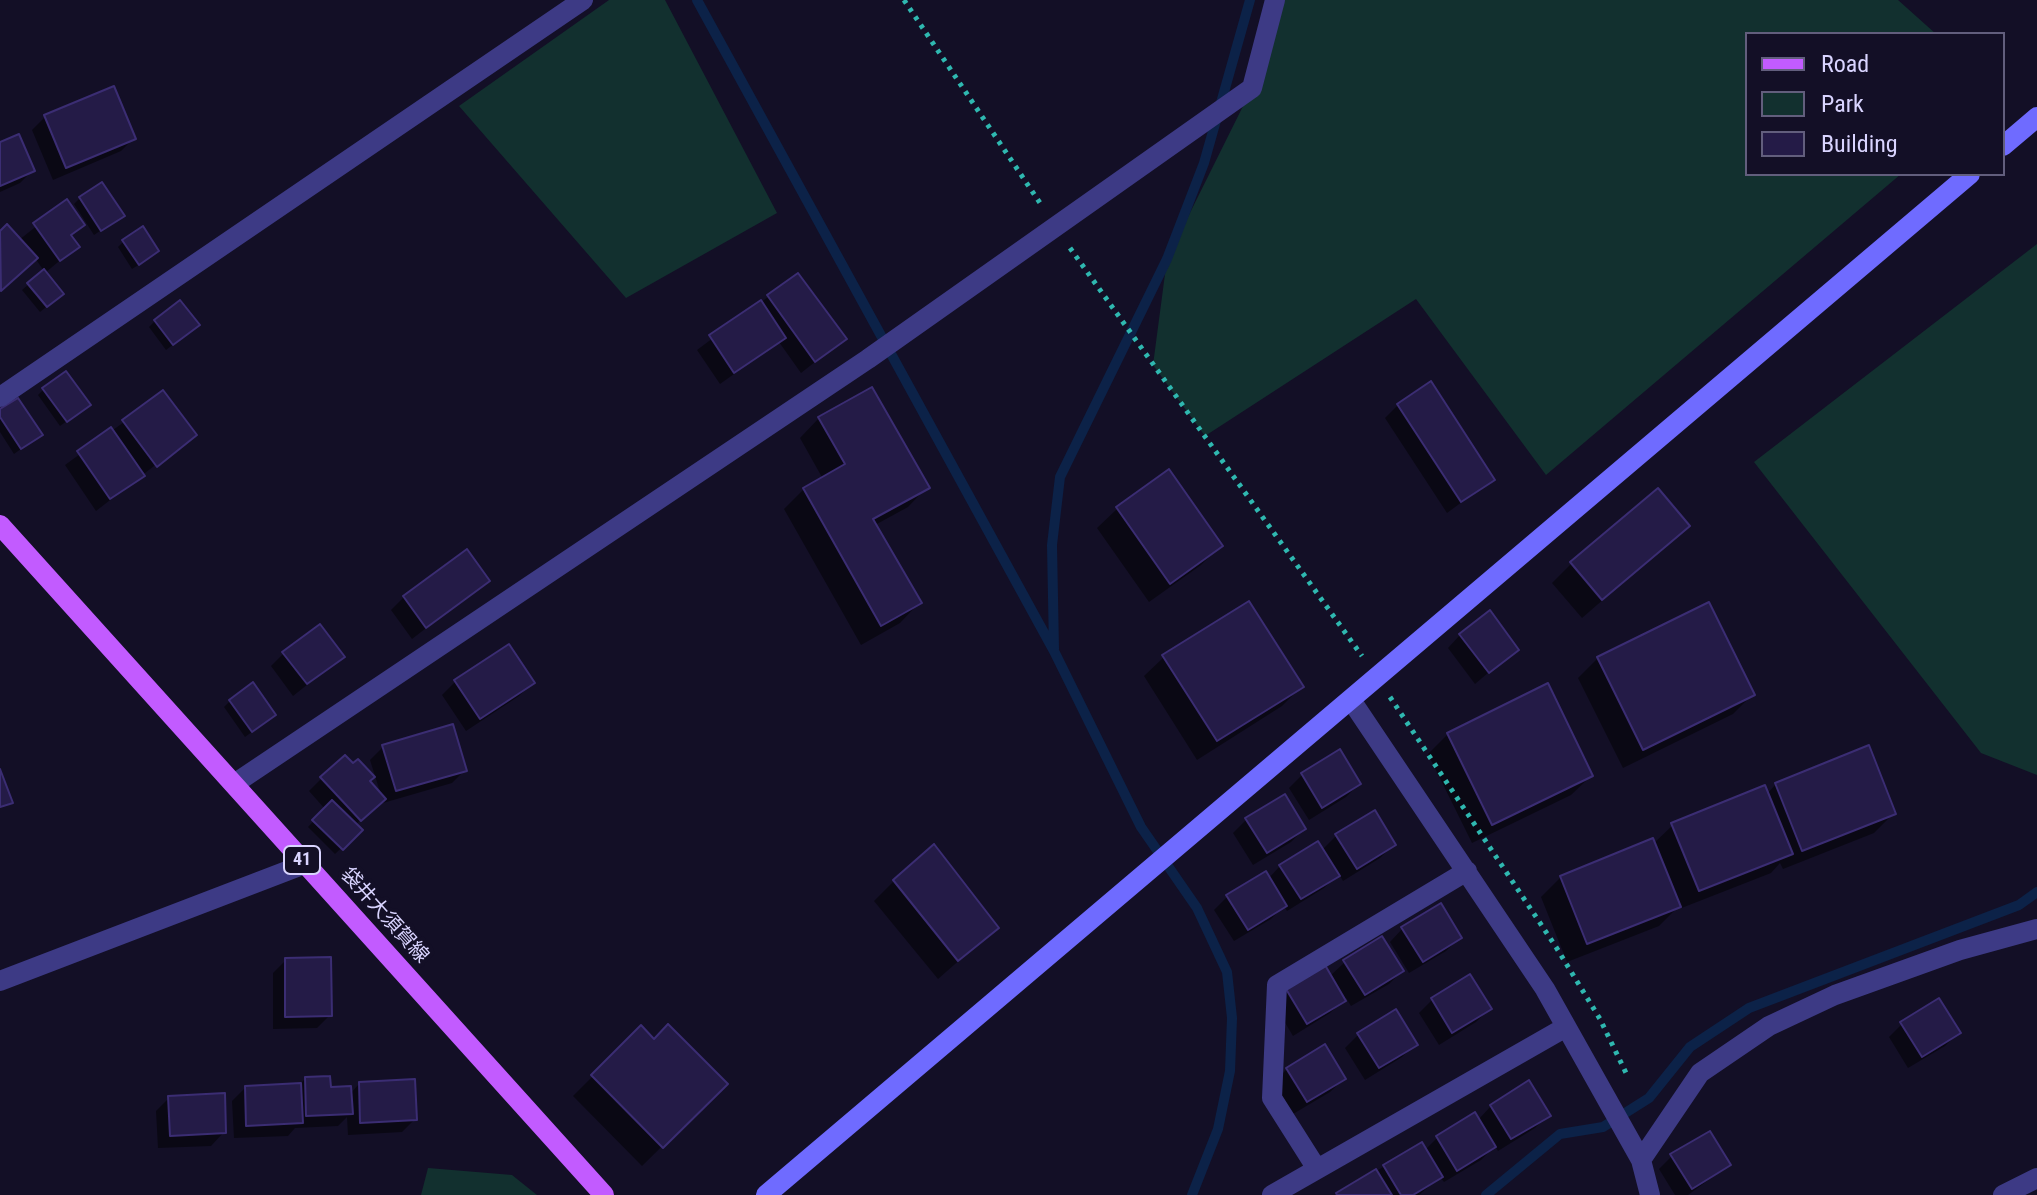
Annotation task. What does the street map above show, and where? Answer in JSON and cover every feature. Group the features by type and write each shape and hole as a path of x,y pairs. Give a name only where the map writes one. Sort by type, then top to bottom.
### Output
{"main road":[{"name":"袋井大須賀線","path":"0,525 604,1195"}],"street":[{"path":"0,397 583,0"},
{"path":"234,784 868,359 1252,88 1275,0"},
{"path":"2005,144 2037,117"},
{"path":"766,1195 1968,176"},
{"path":"1351,700 1467,871 1566,1027 1643,1182"},
{"path":"0,981 305,864"},
{"path":"1317,1169 1272,1098 1277,985 1467,871"},
{"path":"1643,1182 1700,1073 1769,1026 1835,995 1960,950 2037,929"},
{"path":"1272,1195 1566,1027"},
{"path":"2003,1195 2037,1178"}],"path":[{"path":"904,0 1056,228 1377,678"}],"green space":[{"path":"609,0 665,0 777,213 626,298 459,106"},
{"path":"1285,0 1898,0 1934,32 1745,32 1745,176 1899,176 1546,475 1416,299 1205,436 1153,365 1167,259 1252,88"},
{"path":"2037,244 2037,775 1981,753 1754,462"},
{"path":"428,1168 512,1175 537,1195 421,1195"}],"building":[{"path":"114,86 136,139 66,168 44,115"},
{"path":"19,134 35,171 0,186 0,142"},
{"path":"102,182 125,216 101,231 79,197"},
{"path":"67,199 85,225 71,235 80,247 60,261 33,223"},
{"path":"7,224 38,258 1,291 0,231"},
{"path":"143,226 159,251 139,265 122,240"},
{"path":"44,269 64,294 47,307 27,283"},
{"path":"798,273 847,339 815,362 767,295"},
{"path":"180,300 200,325 173,345 154,320"},
{"path":"761,300 786,338 734,373 709,335"},
{"path":"66,371 91,405 67,422 42,388"},
{"path":"1431,381 1495,480 1461,502 1397,404"},
{"path":"872,387 930,488 873,519 922,603 881,626 803,488 845,464 818,417"},
{"path":"163,390 197,435 157,467 122,420"},
{"path":"18,398 43,435 21,449 0,417 0,409"},
{"path":"111,427 145,476 110,499 77,451"},
{"path":"1169,469 1223,546 1170,584 1116,507"},
{"path":"1658,488 1690,526 1602,600 1570,562"},
{"path":"467,549 490,581 426,628 403,596"},
{"path":"1249,601 1304,687 1217,741 1162,655"},
{"path":"1709,602 1755,695 1643,750 1597,657"},
{"path":"1490,610 1519,650 1489,673 1459,634"},
{"path":"320,624 345,657 307,684 282,652"},
{"path":"509,644 535,683 480,719 454,680"},
{"path":"253,682 276,715 252,732 229,700"},
{"path":"1548,683 1593,776 1492,825 1447,733"},
{"path":"453,724 467,771 396,791 382,745"},
{"path":"1869,745 1896,814 1802,851 1775,783"},
{"path":"1340,749 1361,784 1322,808 1301,773"},
{"path":"345,755 353,763 358,759 375,777 370,781 386,799 361,821 320,777"},
{"path":"0,769 13,803 0,807"},
{"path":"1765,785 1793,854 1699,891 1671,823"},
{"path":"1285,794 1306,829 1267,853 1245,818"},
{"path":"332,800 363,830 343,850 312,820"},
{"path":"1375,810 1396,845 1357,869 1335,834"},
{"path":"1653,838 1681,907 1587,944 1560,876"},
{"path":"1318,841 1340,876 1301,899 1279,865"},
{"path":"934,844 999,928 958,961 893,880"},
{"path":"1266,871 1287,906 1248,930 1226,895"},
{"path":"1441,903 1462,938 1423,962 1401,927"},
{"path":"1382,936 1404,971 1365,995 1343,960"},
{"path":"331,957 332,1016 285,1017 285,958"},
{"path":"1325,965 1346,1001 1307,1024 1286,989"},
{"path":"1470,974 1492,1009 1452,1033 1431,998"},
{"path":"1939,998 1961,1033 1922,1057 1900,1022"},
{"path":"1396,1009 1418,1045 1379,1068 1357,1033"},
{"path":"668,1024 728,1084 663,1148 591,1075 641,1025 654,1039"},
{"path":"1325,1044 1346,1079 1307,1102 1286,1068"},
{"path":"330,1076 331,1087 351,1086 353,1114 306,1116 305,1077"},
{"path":"415,1079 417,1120 360,1123 359,1082"},
{"path":"1529,1080 1551,1116 1511,1139 1490,1105"},
{"path":"301,1083 303,1123 246,1126 245,1086"},
{"path":"225,1093 226,1133 170,1136 168,1096"},
{"path":"1475,1112 1496,1147 1457,1171 1436,1136"},
{"path":"1710,1131 1731,1165 1692,1189 1670,1154"},
{"path":"1422,1142 1443,1177 1413,1195 1401,1195 1383,1165"},
{"path":"1376,1169 1392,1195 1337,1195 1336,1193"}],"waterway":[{"path":"697,0 1054,651 1141,827 1197,908 1227,972 1232,1018 1230,1071 1218,1129 1192,1195"},
{"path":"1054,649 1052,545 1060,477 1167,259 1204,163 1250,0"},
{"path":"1486,1195 1560,1134 1603,1127 1649,1098 1690,1047 1749,1008 2019,905 2037,892"}]}
